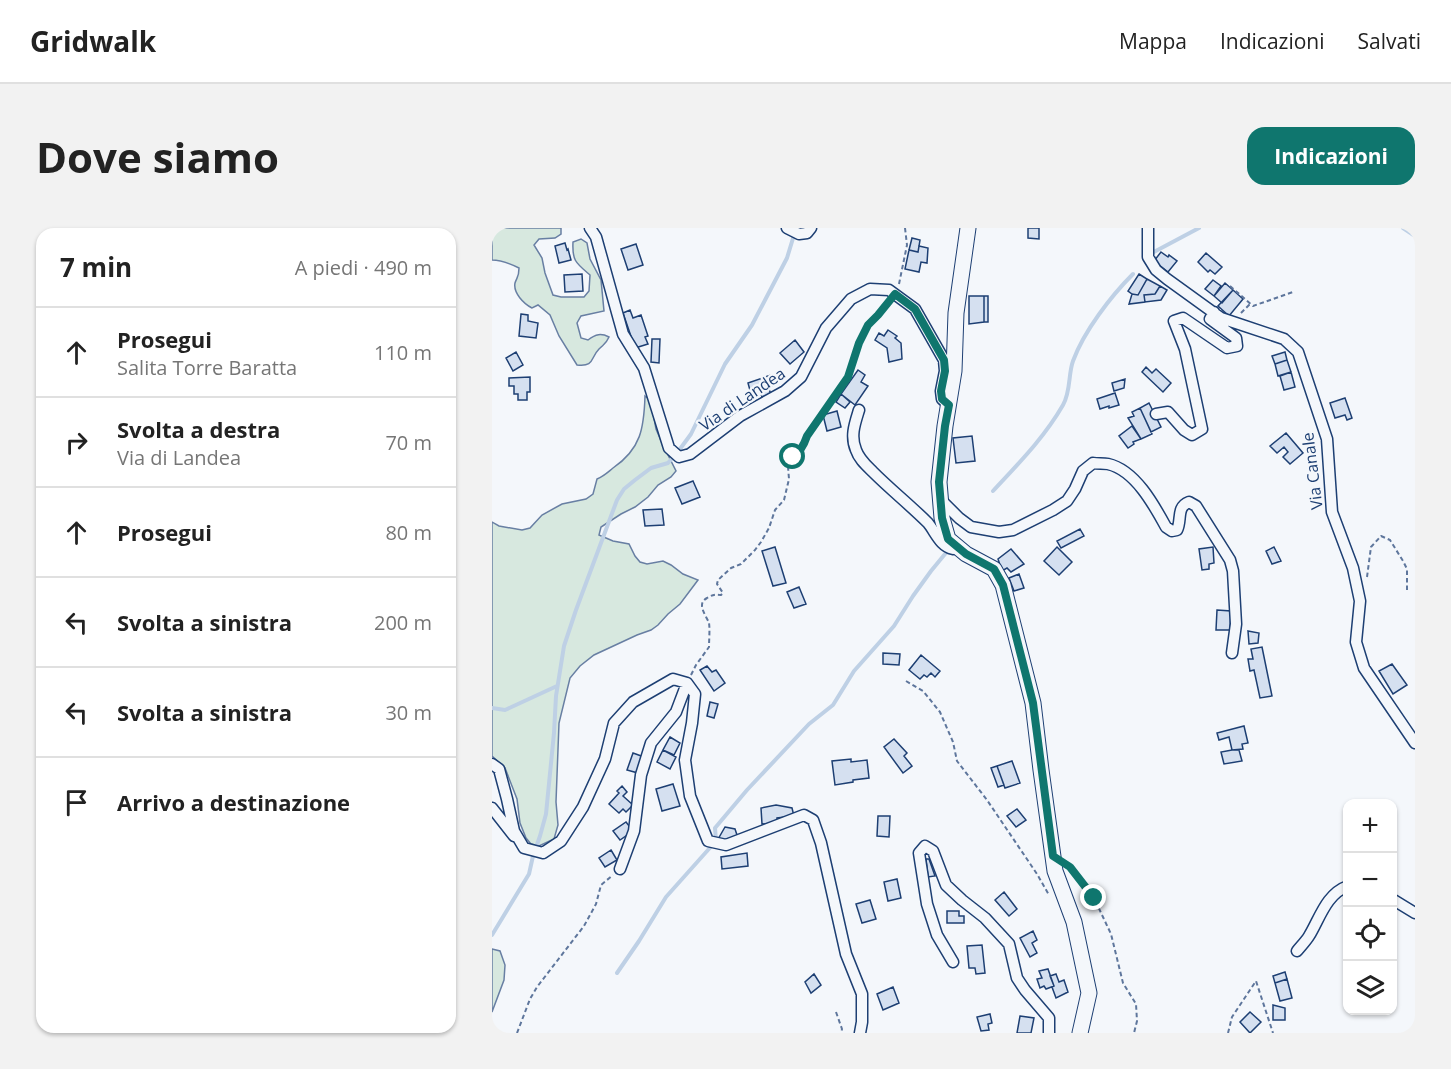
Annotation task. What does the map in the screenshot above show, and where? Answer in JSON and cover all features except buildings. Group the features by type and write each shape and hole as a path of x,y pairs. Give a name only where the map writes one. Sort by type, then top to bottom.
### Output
{"street":[{"name":"Via di Landea","path":"590,228 596,237 623,334 644,368 669,448 679,457 690,454 740,416 785,391 793,384 801,376 826,328 851,299 870,289 889,290 895,294"},
{"path":"787,228 799,234 807,233 811,228"},
{"path":"968,228 956,313 954,371 939,482 942,518 948,539 994,569 1003,585 1033,703 1055,871 1074,922 1089,993 1080,1033"},
{"name":"Via Canale","path":"1148,228 1148,257 1156,270 1221,318 1284,339 1298,352 1327,439 1332,512 1353,568 1360,601 1356,642 1364,668 1415,743"},
{"path":"895,294 915,309 944,360 945,371 941,391 942,399 949,405"},
{"path":"1156,414 1168,412 1184,430 1192,435 1202,429 1185,349 1174,321 1183,318 1227,348 1237,346 1236,338 1210,318 1214,312"},
{"path":"859,410 853,432 854,447 858,457 923,519 946,548 962,550"},
{"path":"940,499 970,527 999,532 1013,530 1067,501 1083,471 1094,463 1110,464 1124,471 1145,491 1166,527 1172,531 1177,530 1180,524 1180,509 1189,502 1196,506 1230,560 1233,571 1236,624 1232,653"},
{"path":"492,764 499,769 514,831 519,840 524,848 543,853 561,841 583,807 605,759 614,723 633,702 673,679 687,683 695,694 685,760 688,784 708,841 726,845 804,815 813,820 821,843 846,954 862,994 860,1033"},
{"path":"620,869 634,831 641,775 651,743 675,712 687,683"},
{"path":"492,808 513,836 519,840"},
{"path":"953,962 937,935 927,904 919,853 925,846 933,851 946,885 985,918 1009,944 1017,978 1049,1018 1049,1033"},
{"path":"1297,951 1308,938 1327,902 1343,888"},
{"path":"1397,902 1415,913"}],"path":[{"path":"687,683 709,647 710,626 703,613 703,600 723,593 717,584 718,580 731,568 741,564 761,542 769,528 775,510 784,500 789,479 788,467 793,457 798,454 807,436 848,377 859,343 868,325 895,294 908,245 905,228"},
{"path":"1230,286 1253,306 1293,292"},
{"path":"1366,578 1371,547 1381,536 1390,540 1407,569 1407,592"},
{"path":"906,681 922,691 940,712 953,742 957,761 987,800 1037,874 1050,898"},
{"path":"1053,856 1070,867 1094,898 1111,934 1123,983 1136,1004 1137,1021 1134,1033"},
{"path":"517,1033 530,999 584,926 596,904 601,885 620,869"},
{"path":"1228,1033 1232,1017 1256,981 1273,1033"},
{"path":"836,1012 842,1029 841,1033"}],"shaded area":[{"path":"492,228 561,228 561,234 555,238 539,239 534,245 542,258 553,295 561,297 584,297 589,291 590,275 576,261 573,253 573,242 581,239 587,243 590,259 601,280 604,311 581,316 577,323 581,338 588,340 596,335 609,337 587,365 577,365 559,336 550,315 538,305 532,308 520,298 515,287 519,268 503,261 492,260"},
{"path":"645,396 651,401 656,429 676,471 635,507 601,527 599,535 629,544 640,562 647,564 663,561 683,574 698,580 680,604 658,625 594,655 570,678 559,723 556,802 558,825 554,839 539,846 531,844 526,838 520,823 517,799 505,768 492,756 492,522 499,526 522,530 530,528 542,515 562,504 586,499 593,494 597,479 622,461 635,445 642,428"},
{"path":"492,949 500,951 505,965 504,980 492,1012"}],"waterway":[{"path":"1152,253 1199,228"},
{"path":"1403,228 1415,236"},
{"path":"492,935 529,874 540,836 546,814 556,696 564,646 617,500 624,489 651,468 668,463 691,434 725,364 752,325 787,258 794,235"},
{"path":"993,491 1056,417 1066,400 1073,361 1084,338 1107,303 1133,274"},
{"path":"617,973 666,897 716,841 715,828 809,724 833,705 854,671 894,626 913,596 945,554"},
{"path":"492,708 505,710 557,686"}],"route":[{"path":"793,457 798,454 807,436 848,377 859,343 868,325 895,294 915,309 944,360 945,371 941,391 942,399 949,405 939,482 942,518 948,539 966,554 994,569 1003,585 1033,703 1053,856 1070,867 1094,898"}]}
